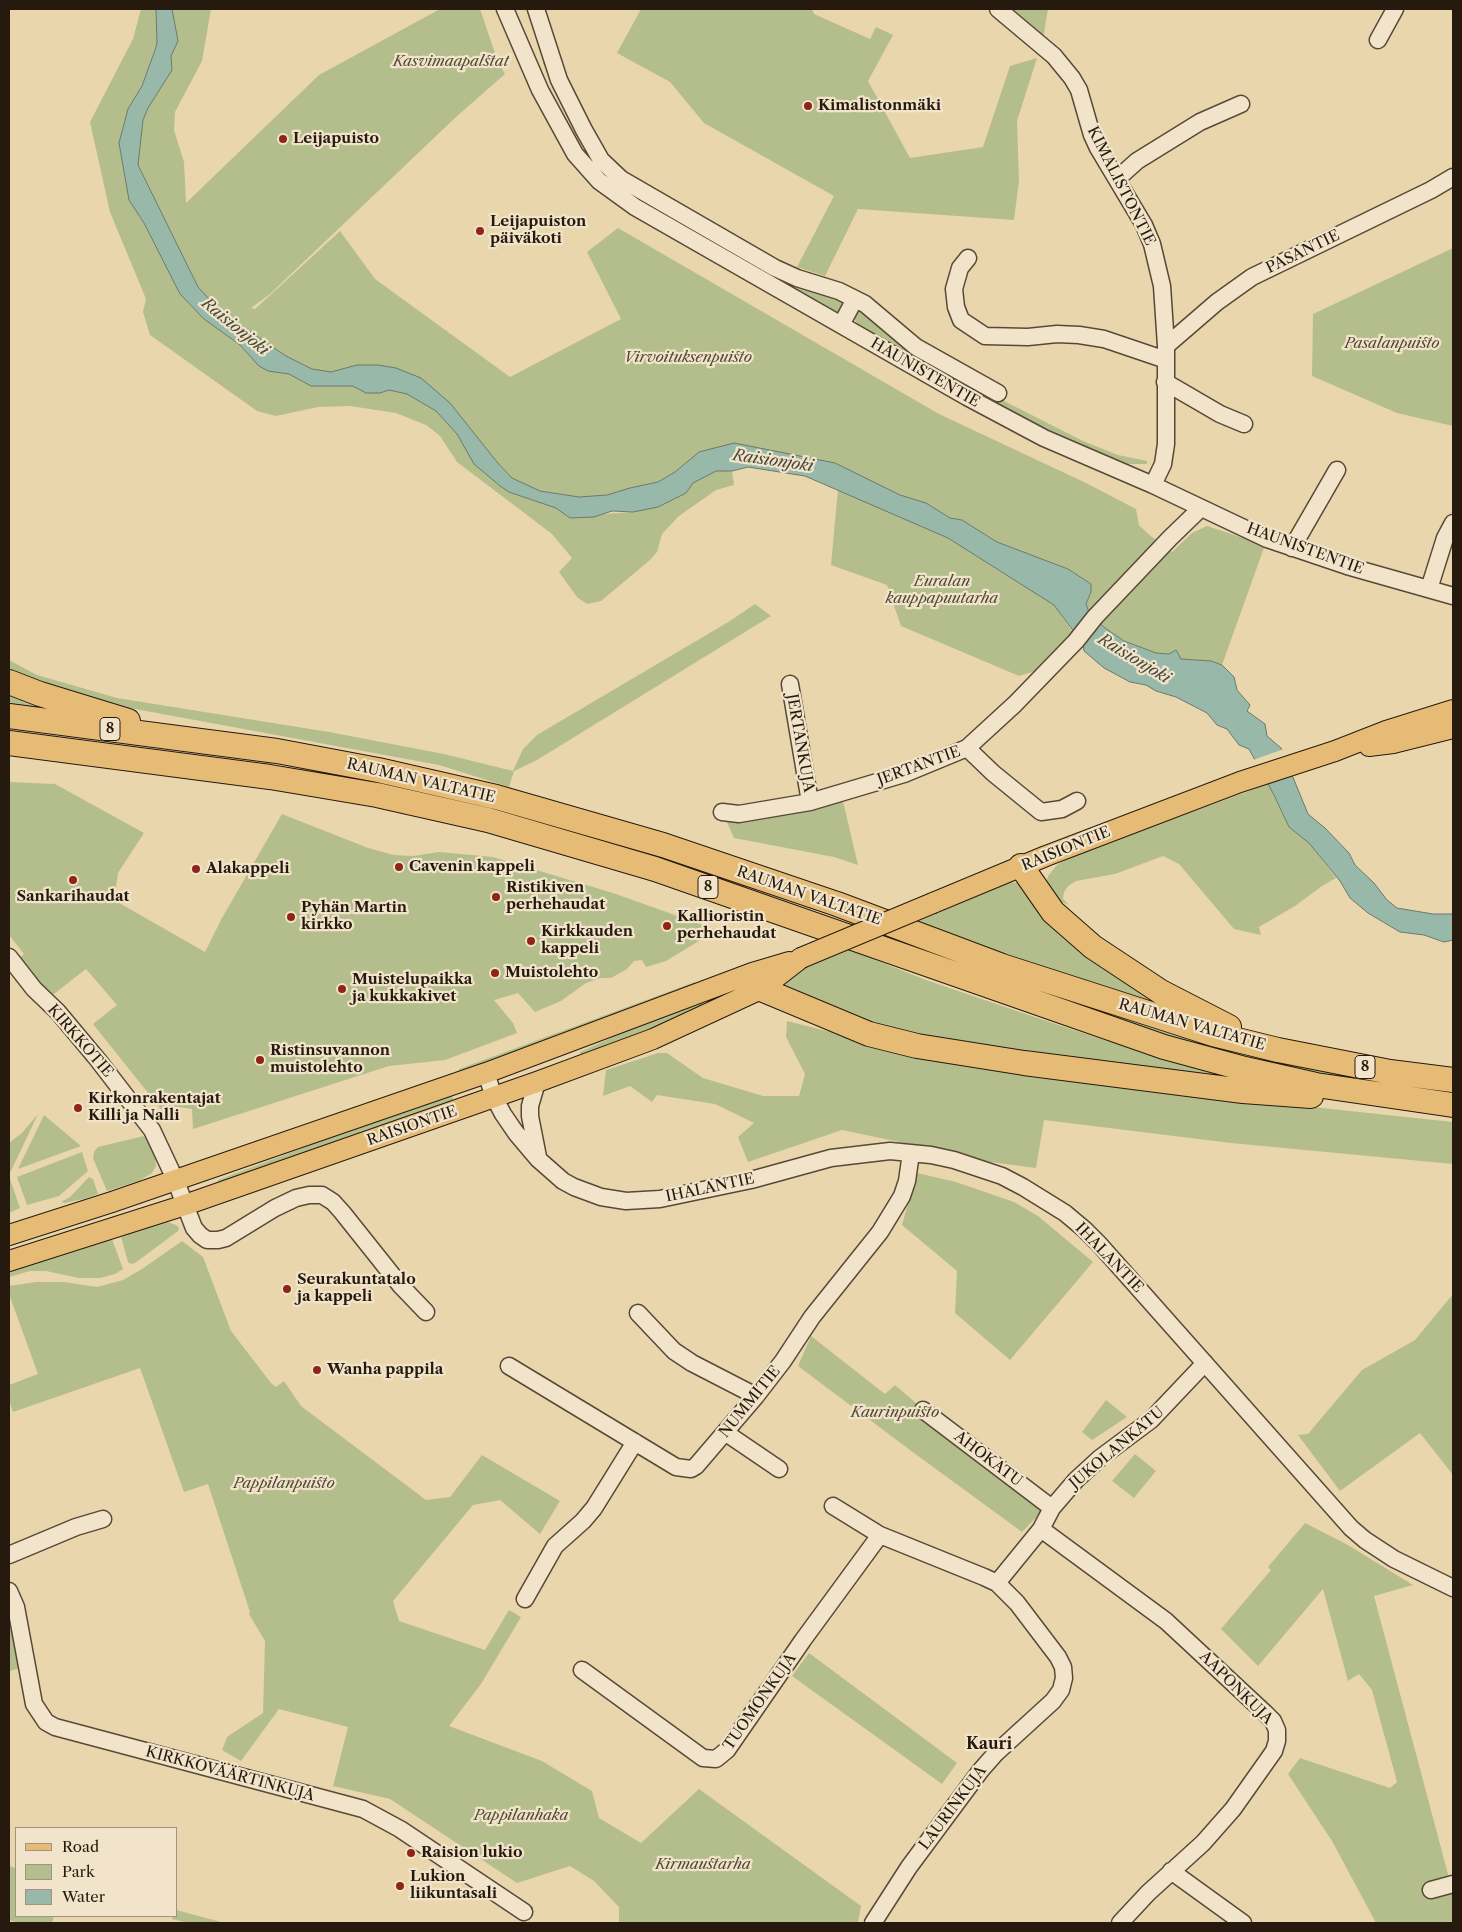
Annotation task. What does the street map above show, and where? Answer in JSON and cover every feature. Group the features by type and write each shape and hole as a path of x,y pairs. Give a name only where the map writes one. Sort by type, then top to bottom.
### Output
{"highway":[{"path":"9,682 40,694 182,738"},
{"name":"RAUMAN VALTATIE","path":"9,716 276,750 378,770 496,797 663,845 837,904 1002,966 1213,1034 1278,1050 1390,1072 1453,1080"},
{"name":"RAUMAN VALTATIE","path":"9,743 270,777 377,794 488,820 656,869 1164,1047 1244,1069 1316,1085 1453,1105"},
{"path":"1021,866 1053,912 1106,957 1161,992 1278,1050"},
{"path":"761,989 869,1034 917,1046 1017,1062 1244,1091 1314,1096 1391,1097"}],"main road":[{"name":"RAISIONTIE","path":"9,1235 486,1073 752,973 801,958 1021,866 1240,782 1335,751 1386,731 1453,710"},
{"name":"RAISIONTIE","path":"1335,751 1393,743 1453,728"},
{"name":"RAISIONTIE","path":"9,1261 185,1205 537,1082 653,1039 761,989 801,958"}],"street":[{"name":"HAUNISTENTIE","path":"505,9 550,111 576,154 599,181 635,207 966,397 1044,438 1153,485 1267,539 1347,566 1453,596"},
{"name":"HAUNISTENTIE","path":"536,9 559,80 601,160 621,179 775,268 797,278 839,291 855,299 876,311 902,337 916,347 998,393"},
{"name":"KIMALISTONTIE","path":"998,9 1054,56 1072,78 1079,90 1092,135 1144,225 1152,244 1162,286 1166,353 1166,444 1164,458 1153,485"},
{"path":"1378,40 1395,9"},
{"path":"528,64 550,53"},
{"path":"1117,179 1138,161 1200,122 1241,104"},
{"name":"PASANTIE","path":"1166,353 1217,302 1252,277 1431,190 1453,177"},
{"path":"968,258 960,268 954,290 956,307 961,320 985,336 1079,335 1166,353"},
{"path":"841,325 855,299"},
{"path":"1165,382 1220,414 1244,424"},
{"path":"1292,548 1337,470"},
{"name":"JERTANTIE","path":"722,812 739,814 810,802 904,774 967,748 1015,704 1076,641 1095,617 1170,538 1202,508"},
{"path":"1429,589 1445,538 1453,523"},
{"name":"JERTANKUJA","path":"790,684 810,802"},
{"path":"967,748 993,773 1042,812 1062,809 1077,801"},
{"name":"KIRKKOTIE","path":"9,958 34,989 58,1012 98,1060 152,1130 194,1228 200,1235 207,1240 226,1238 275,1208 296,1198 322,1195 333,1202 342,1212 401,1286 426,1312"},
{"name":"IHALANTIE","path":"486,1073 494,1097 516,1133 538,1159 563,1181 586,1192 613,1199 645,1201 681,1196 751,1180 840,1156 890,1151 954,1160 1002,1176 1036,1194 1065,1213 1084,1229 1291,1458 1338,1514 1365,1540 1394,1560 1453,1588"},
{"path":"537,1082 530,1106 530,1116 538,1159"},
{"name":"NUMMITIE","path":"509,1366 676,1467 683,1470 691,1469 702,1461 756,1396 783,1361 812,1317 862,1256 894,1210 907,1181 910,1153"},
{"path":"638,1313 674,1351 692,1363 756,1396"},
{"name":"JUKOLANKATU","path":"997,1583 1041,1529 1052,1508 1064,1493 1087,1469 1151,1420 1205,1363"},
{"name":"AHOKATU","path":"923,1410 1052,1508"},
{"path":"726,1433 779,1469"},
{"path":"524,1599 555,1546 583,1521 594,1508 635,1442"},
{"name":"LAURINKUJA","path":"833,1506 880,1535 984,1576 997,1583 1017,1603 1058,1657 1063,1667 1064,1678 1061,1690 1042,1712 996,1754 982,1770 915,1859 873,1923"},
{"path":"9,1555 103,1519"},
{"name":"AAPONKUJA","path":"1041,1529 1166,1621 1266,1713 1273,1721 1277,1730 1277,1741 1274,1751 1233,1809 1203,1843 1171,1871 1120,1923"},
{"name":"TUOMONKUJA","path":"582,1670 703,1758 716,1760 727,1750 803,1640 880,1535"},
{"name":"KIRKKOVÄÄRTINKUJA","path":"9,1591 16,1607 34,1704 46,1722 55,1727 364,1809 400,1829 524,1912"},
{"path":"1171,1871 1243,1923"},
{"path":"1430,1890 1453,1884"}],"green space":[{"path":"141,9 156,9 157,43 142,86 128,109 119,143 129,200 144,223 180,294 204,319 240,345 268,371 289,374 311,386 353,386 366,393 380,393 389,390 407,394 436,411 457,434 474,464 500,486 509,492 556,508 570,518 594,517 658,507 686,493 692,483 716,471 732,471 734,485 716,490 679,516 662,534 657,552 650,560 601,601 587,604 577,597 559,572 572,558 552,534 457,462 440,436 426,425 396,413 350,406 318,407 276,416 257,411 150,335 143,312 146,299 110,212 90,122 133,39"},
{"path":"171,9 211,9 202,61 175,112 174,130 184,162 186,203 319,75 440,9 480,9 498,62 505,74 456,117 270,294 251,308 255,309 340,231 375,279 510,377 621,319 587,252 618,228 939,414 1086,483 1136,509 1139,525 1172,552 1192,533 1207,526 1265,545 1222,665 1211,661 1181,659 1169,654 1156,653 1124,641 1090,615 1086,604 1091,592 1091,584 1068,569 997,542 962,520 950,518 926,503 900,495 699,452 675,472 658,482 630,488 608,501 540,491 512,478 450,403 357,365 331,372 312,369 286,356 221,312 198,287 138,165 143,120 148,108 172,70 171,56 178,41"},
{"path":"641,9 812,9 814,14 870,39 876,27 893,35 868,81 910,158 983,147 1010,66 1037,58 1017,121 1019,181 1014,220 858,209 825,276 797,267 834,196 704,123 670,82 617,53"},
{"path":"1011,9 1048,9 1043,39"},
{"path":"544,58 596,159 842,298 844,304 840,312 836,312 766,273 629,194 593,161 583,146 543,63"},
{"name":"Pasalanpuisto","path":"1453,248 1453,426 1397,413 1312,376 1313,314"},
{"path":"859,308 958,376 1083,441 1118,455 1147,461 1147,464 1120,464 1004,409 859,327 854,318"},
{"name":"Euralan kauppapuutarha","path":"838,489 948,538 1054,605 1073,633 1039,670 1019,676 901,626 887,585 831,565"},
{"path":"755,604 771,616 537,760 514,771 509,787 439,765 108,704 9,672 9,660 37,675 117,698 329,732 444,754 513,771 523,749 537,735 730,621"},
{"path":"9,688 92,715 9,705"},
{"path":"9,782 55,784 144,833 118,873 114,900 205,952 222,918 282,814 368,848 394,855 413,856 439,852 493,857 613,893 717,930 666,961 646,967 642,960 634,961 627,969 611,978 600,978 586,983 561,1001 535,1012 518,993 494,1000 513,1023 517,1033 445,1060 389,1066 193,1129 192,1109 179,1107 172,1123 93,1024 117,1005 86,969 50,997 19,958 24,954 9,935"},
{"path":"1268,784 1289,827 1309,843 1336,878 1295,906 1259,927 1261,935 1234,929 1179,864 1163,856 1115,874 1076,881 1068,886 1064,892 1063,899 1069,905 1052,898 1046,883 1048,876 1057,865 1071,857"},
{"path":"842,797 858,865 834,857 734,838 725,818"},
{"path":"1010,882 1018,883 1177,1011 915,923"},
{"path":"885,933 1453,1089 1453,1094 1342,1079 1267,1063 1190,1043 1103,1016 876,937"},
{"path":"848,949 926,980 1017,1011 1104,1040 1243,1081 901,1036 791,995 782,984 805,968"},
{"path":"695,982 695,984 460,1073 459,1069"},
{"path":"703,1002 702,1008 581,1058 580,1052 635,1027"},
{"path":"787,1021 875,1043 1109,1081 1322,1108 1453,1122 1453,1164 1231,1143 1044,1120 1036,1168 983,1161 921,1145 842,1130 748,1162 738,1137 754,1123 715,1104 657,1095 652,1102 630,1086 603,1096 606,1070 658,1053 667,1053 703,1078 763,1096 799,1096 805,1074 786,1037"},
{"path":"451,1092 454,1102 219,1184 218,1180"},
{"path":"38,1114 9,1172 9,1143 22,1133"},
{"path":"44,1115 81,1146 18,1169"},
{"path":"144,1136 155,1152 156,1166 152,1173 139,1181 107,1191 93,1158 94,1152 98,1147"},
{"path":"82,1152 88,1171 59,1196 27,1205 17,1177"},
{"path":"917,1173 956,1182 1014,1202 1038,1216 1093,1262 1010,1360 955,1313 957,1271 902,1225"},
{"path":"89,1177 93,1179 98,1194 84,1199 61,1202 70,1197"},
{"path":"9,1179 20,1208 9,1213"},
{"path":"165,1221 176,1225 179,1228 178,1231 135,1263 131,1264 128,1262 121,1237"},
{"path":"112,1239 123,1269 115,1274 100,1278 79,1278 46,1271 30,1271 9,1277 9,1271"},
{"path":"182,1241 203,1257 231,1331 271,1383 276,1387 284,1381 301,1406 426,1500 450,1497 482,1455 560,1501 540,1534 500,1500 473,1505 393,1601 399,1621 485,1650 509,1610 521,1617 481,1684 449,1726 542,1761 592,1791 599,1818 641,1843 699,1789 861,1906 858,1923 619,1923 619,1907 594,1881 570,1866 517,1883 390,1799 333,1786 348,1727 279,1709 241,1761 222,1750 227,1737 263,1713 265,1641 249,1614 250,1612 208,1484 184,1492 140,1368 13,1412 9,1400 9,1385 38,1374 9,1294 9,1286 36,1282 64,1282 97,1287 123,1280"},
{"path":"1453,1294 1453,1475 1420,1433 1340,1491 1298,1435 1308,1434 1362,1370 1415,1340"},
{"name":"Kaurinpuisto","path":"811,1336 885,1394 895,1385 1042,1511 1022,1532 798,1366"},
{"path":"1106,1400 1127,1417 1092,1440 1082,1432"},
{"path":"1135,1454 1156,1471 1134,1498 1112,1481"},
{"path":"1305,1523 1348,1545 1413,1585 1374,1596 1453,1893 1453,1923 1376,1923 1332,1841 1288,1774 1300,1758 1390,1788 1397,1782 1372,1690 1359,1674 1348,1681 1323,1589 1258,1666 1221,1629 1271,1570 1268,1567"},
{"path":"9,1606 21,1668 9,1671"},
{"path":"809,1653 957,1763 942,1784 792,1676"},
{"path":"9,1866 15,1868 15,1917 54,1917 52,1923 19,1923 9,1920"},
{"path":"178,1911 225,1923 188,1923 172,1919 173,1917 178,1917"}],"water":[{"name":"Raisionjoki","path":"156,9 172,9 178,41 171,56 172,70 148,108 143,120 138,165 198,287 221,312 286,356 312,369 331,372 357,365 378,365 396,368 421,378 450,403 512,478 540,491 579,497 607,495 658,482 675,472 699,452 734,443 835,463 900,495 926,503 950,518 962,520 997,542 1068,569 1091,584 1091,592 1086,604 1090,615 1124,641 1156,653 1169,654 1176,650 1181,659 1211,661 1222,665 1234,677 1237,690 1250,705 1247,711 1265,724 1267,736 1281,748 1308,814 1325,828 1349,853 1355,865 1374,883 1387,900 1397,908 1433,914 1453,914 1453,940 1444,942 1424,935 1400,932 1368,913 1350,898 1340,881 1309,843 1289,827 1249,749 1239,745 1227,729 1217,725 1207,713 1176,697 1156,691 1146,685 1130,682 1104,668 1084,651 1083,644 1054,605 948,538 805,476 748,467 732,471 716,471 693,483 686,493 658,507 633,512 612,511 594,517 570,518 556,508 509,492 500,486 474,464 457,434 436,411 407,394 389,390 380,393 366,393 353,386 311,386 289,374 268,371 259,366 240,345 204,319 180,294 144,223 129,200 119,143 128,109 142,86 157,43"}],"pier":[{"path":"1284,749 1293,774 1265,784 1253,760"}],"place":[{"name":"Kimalistonmäki","path":"808,106"},
{"name":"Leijapuisto","path":"283,139"},
{"name":"Leijapuiston päiväkoti","path":"480,231"},
{"name":"Cavenin kappeli","path":"399,867"},
{"name":"Alakappeli","path":"196,869"},
{"name":"Sankarihaudat","path":"73,880"},
{"name":"Ristikiven perhehaudat","path":"496,897"},
{"name":"Pyhän Martin kirkko","path":"291,917"},
{"name":"Kallioristin perhehaudat","path":"667,926"},
{"name":"Kirkkauden kappeli","path":"531,941"},
{"name":"Muistolehto","path":"495,973"},
{"name":"Muistelupaikka ja kukkakivet","path":"342,989"},
{"name":"Ristinsuvannon muistolehto","path":"260,1060"},
{"name":"Kirkonrakentajat Killi ja Nalli","path":"78,1108"},
{"name":"Seurakuntatalo ja kappeli","path":"287,1289"},
{"name":"Wanha pappila","path":"317,1370"},
{"name":"Raision lukio","path":"411,1853"},
{"name":"Lukion liikuntasali","path":"400,1886"}],"district":[{"name":"Kauri","path":"989,1744"}],"park label":[{"name":"Kasvimaapalstat","path":"451,62"},
{"name":"Virvoituksenpuisto","path":"688,358"},
{"name":"Pappilanpuisto","path":"284,1484"},
{"name":"Pappilanhaka","path":"521,1816"},
{"name":"Kirmaustarha","path":"703,1865"}]}
